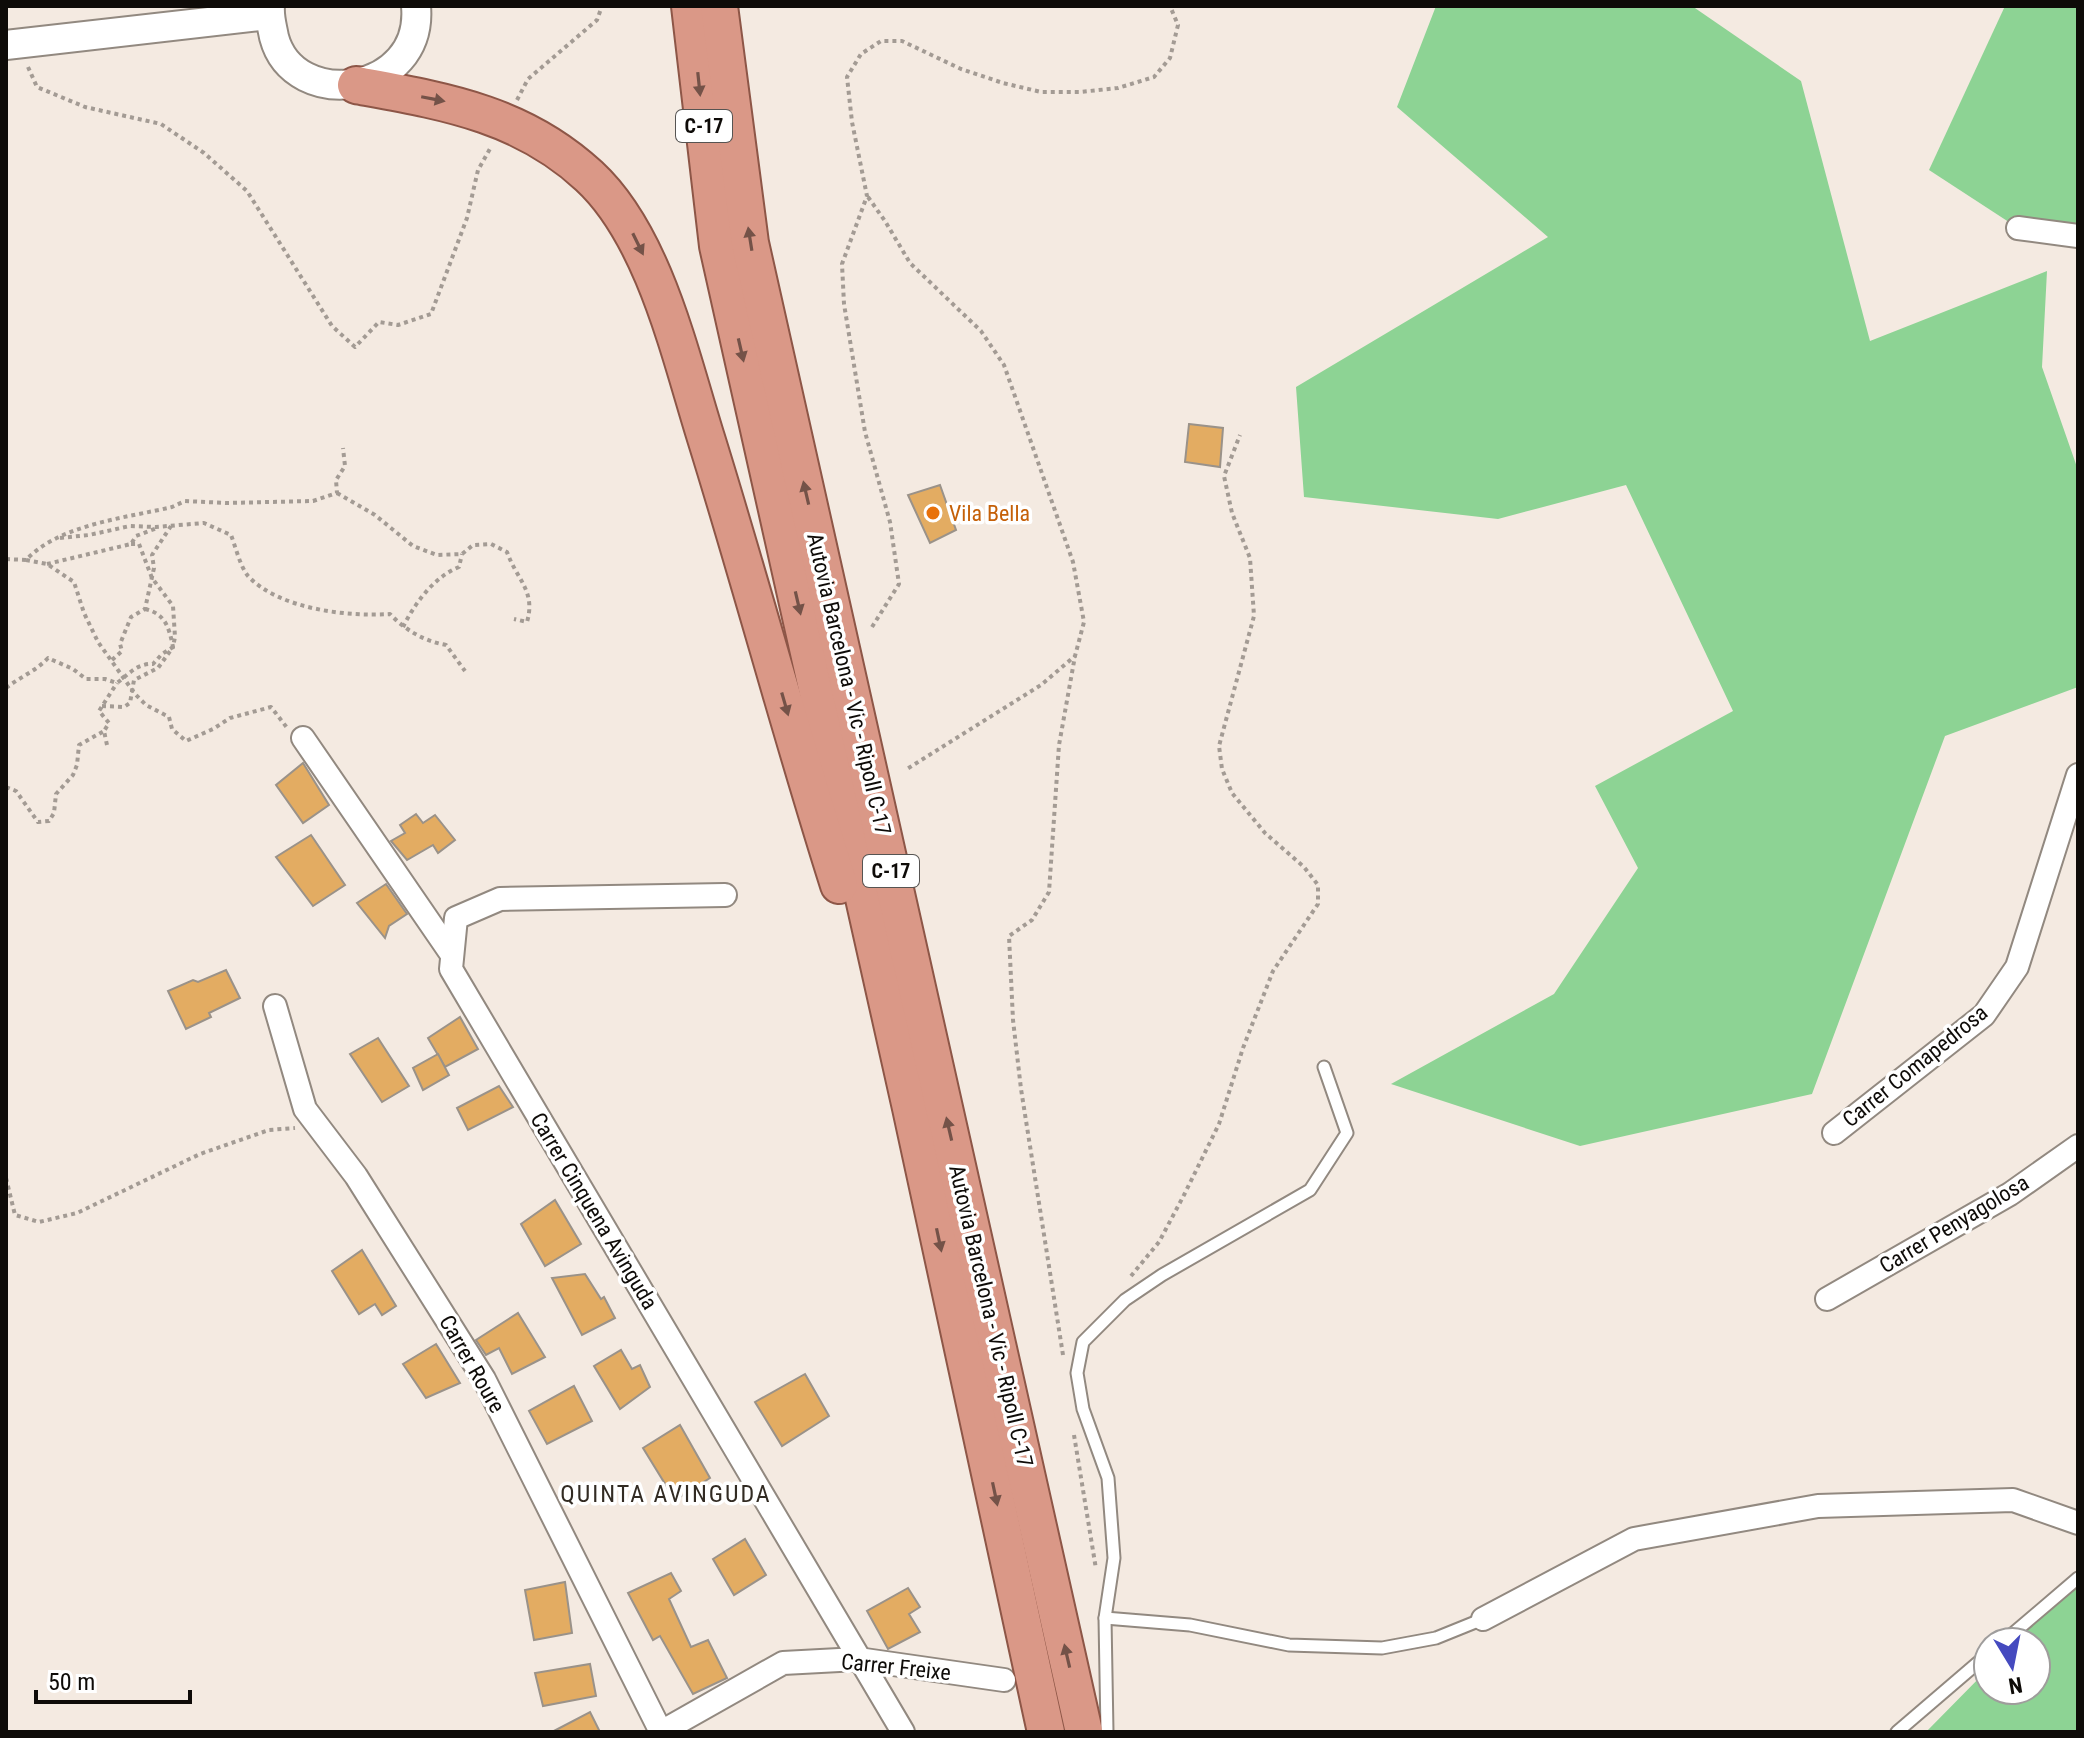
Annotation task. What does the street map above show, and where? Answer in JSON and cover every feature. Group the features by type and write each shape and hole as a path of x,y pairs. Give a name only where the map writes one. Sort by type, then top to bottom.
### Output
{"highway":[{"name":"Autovia Barcelona - Vic - Ripoll C-17","path":"690,6 718,246 911,1108 1046,1732"},
{"name":"Autovia Barcelona - Vic - Ripoll C-17","path":"719,6 750,243 1084,1732"},
{"path":"356,85 452,103 505,121 555,150 590,177 629,227 658,285 727,505 821,827 911,1108"}],"street":[{"path":"11,44 270,10 277,46 297,70 325,84 356,85 385,74 407,51 418,22 416,6"},
{"path":"2018,228 2078,236"},
{"path":"303,738 452,955"},
{"name":"Carrer Comapedrosa","path":"1834,1133 1984,1015 2017,967 2078,775"},
{"name":"Carrer Cinquena Avinguda","path":"725,895 500,899 456,918 451,969 903,1732"},
{"name":"Carrer Roure","path":"275,1006 305,1109 356,1176 484,1379 661,1732"},
{"name":"Carrer Penyagolosa","path":"1827,1299 2010,1194 2078,1146"},
{"path":"1483,1619 1634,1539 1818,1506 2013,1500 2078,1523"},
{"name":"Carrer Freixe","path":"661,1732 783,1663 858,1659 1004,1680"}],"lane":[{"path":"1107,1732 1105,1618 1114,1558 1108,1478 1083,1409 1077,1373 1083,1342 1125,1300 1162,1275 1310,1190 1347,1133 1324,1067"},
{"path":"2022,1626 2078,1578"},
{"path":"1105,1618 1190,1625 1289,1645 1382,1648 1436,1638 1483,1619"},
{"path":"1897,1732 1972,1668"}],"path":[{"path":"11,44 37,87 85,107 161,124 204,153 247,191 332,326 355,347 379,322 398,325 431,314 467,218 478,170 528,79 597,20 602,6"},
{"path":"1064,1361 1023,1104 1013,1020 1009,936 1032,920 1049,892 1059,745 1084,622 1073,562 1004,365 981,331 910,263 867,196 852,122 847,77 861,54 881,41 902,41 961,69 1041,92 1118,88 1154,77 1170,58 1178,25 1170,6"},
{"path":"867,196 842,264 844,304 865,432 890,522 899,584 872,627"},
{"path":"1123,1286 1159,1242 1184,1195 1219,1124 1243,1048 1273,971 1318,904 1318,885 1304,867 1265,833 1232,793 1222,769 1219,746 1254,616 1250,558 1232,513 1224,476 1240,435"},
{"path":"337,493 336,480 345,466 343,448"},
{"path":"26,560 36,549 103,522 172,507 185,501 313,501 337,493 375,515 413,546 437,555 462,554 473,545 491,544 507,552 513,571 524,585 531,602 527,622 514,619"},
{"path":"60,538 130,526 204,523 231,535 248,575 273,593 314,610 390,614 402,628 419,634 426,641 446,645 465,671"},
{"path":"112,660 122,651 120,644 131,617 145,609 152,578 152,555 171,526"},
{"path":"131,544 136,536 160,527"},
{"path":"47,564 139,544 152,578 173,606 173,647 158,668 134,680 130,703 124,707 102,706"},
{"path":"402,628 412,608 425,593 459,567 462,554"},
{"path":"6,559 47,564 74,582 89,622 112,660 146,705 169,717 172,729 186,741 230,718 271,707 287,728 303,738"},
{"path":"145,609 162,616 168,625 173,647"},
{"path":"6,787 16,791 38,822 49,821 54,813 56,794 73,775 77,765 79,745 104,731 109,723 99,711 117,683 129,672 153,664 173,647"},
{"path":"907,769 1041,685 1075,656"},
{"path":"6,688 22,676 38,670 48,658 73,669 86,679 105,679 117,683"},
{"path":"104,731 107,745"},
{"path":"6,1178 15,1215 39,1222 77,1213 200,1154 269,1130 295,1128 325,1135"},
{"path":"1072,1421 1098,1577"}],"green space":[{"path":"1436,6 1692,6 1801,81 1870,341 2047,271 2042,367 2078,470 2078,687 1945,736 1812,1094 1580,1146 1391,1084 1554,994 1638,868 1595,786 1733,711 1626,485 1498,519 1304,497 1296,387 1548,237 1397,107"},
{"path":"2005,6 2078,6 2078,236 2018,228 1929,170"},
{"path":"2078,1578 2078,1732 1926,1732 1972,1685 1972,1706 2052,1706 2052,1626 2031,1626"}],"building":[{"path":"1189,424 1223,428 1220,467 1185,462"},
{"name":"Vila Bella","path":"940,485 956,530 930,543 908,495"},
{"path":"303,763 329,805 303,823 276,785"},
{"path":"416,814 423,823 435,815 455,840 438,853 433,845 407,860 391,841 405,833 400,825"},
{"path":"311,835 345,885 313,906 276,857"},
{"path":"386,884 407,914 389,926 385,938 357,903"},
{"path":"226,970 240,998 209,1013 211,1017 186,1029 168,991"},
{"path":"460,1017 478,1049 445,1067 428,1038"},
{"path":"378,1038 409,1086 382,1102 350,1054"},
{"path":"438,1054 449,1075 423,1090 413,1068"},
{"path":"499,1086 513,1107 468,1130 457,1108"},
{"path":"555,1200 581,1244 545,1266 521,1224"},
{"path":"362,1250 396,1306 382,1315 375,1304 359,1314 332,1271"},
{"path":"585,1274 601,1299 604,1297 615,1318 582,1335 552,1278"},
{"path":"518,1313 545,1357 512,1374 499,1348 486,1355 476,1340"},
{"path":"436,1344 460,1383 426,1398 403,1364"},
{"path":"621,1350 632,1369 640,1365 650,1387 620,1409 594,1366"},
{"path":"805,1374 829,1416 782,1446 755,1402"},
{"path":"574,1386 592,1421 547,1444 529,1411"},
{"path":"680,1425 710,1478 675,1500 643,1448"},
{"path":"745,1539 766,1575 734,1595 713,1559"},
{"path":"671,1573 681,1591 669,1599 691,1647 708,1640 727,1678 693,1694 660,1636 653,1640 628,1593"},
{"path":"565,1582 572,1633 534,1640 525,1590"},
{"path":"908,1588 920,1607 909,1614 920,1632 888,1649 867,1611"},
{"path":"590,1664 596,1696 543,1706 535,1673"},
{"path":"590,1712 600,1732 552,1732"}],"place":[{"name":"Vila Bella","path":"933,513"}],"district":[{"name":"QUINTA AVINGUDA","path":"666,1494"}]}
